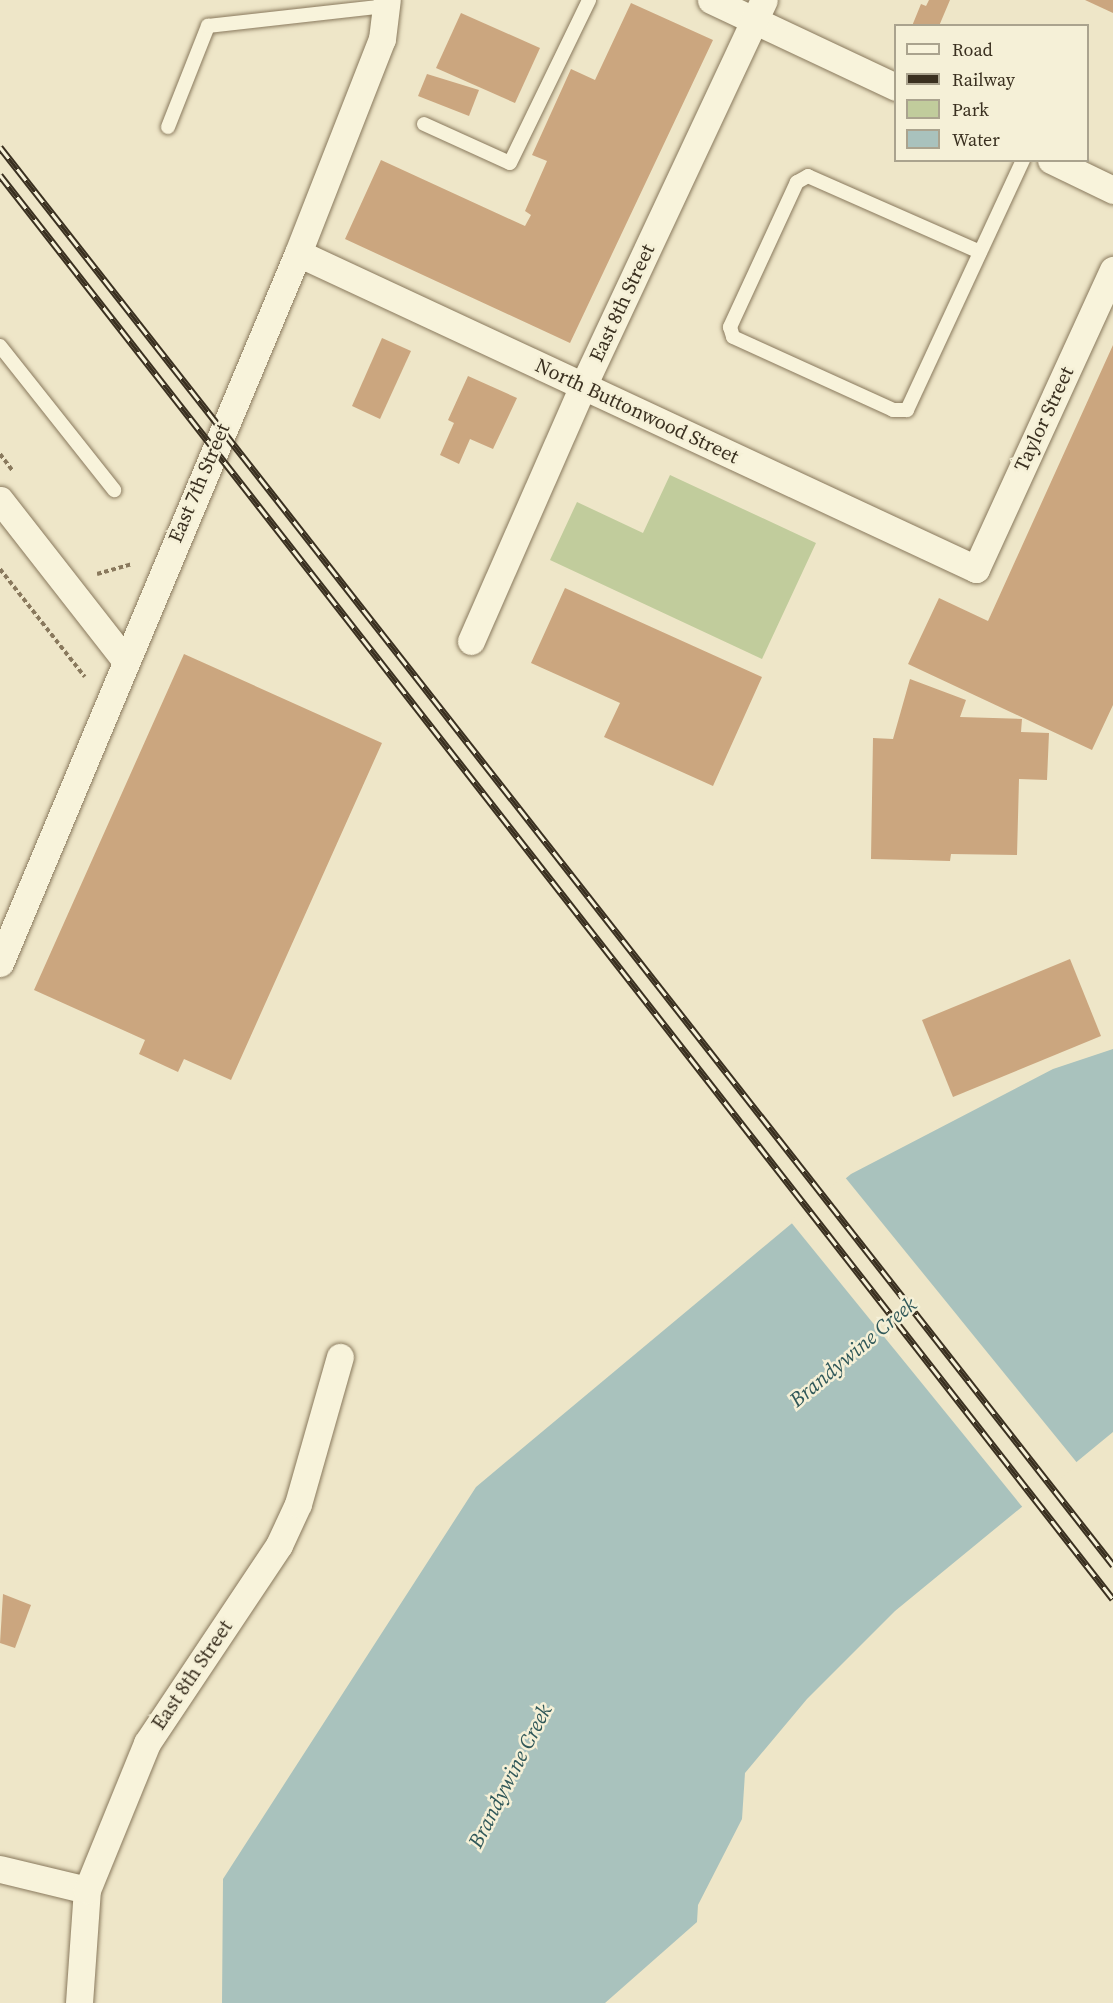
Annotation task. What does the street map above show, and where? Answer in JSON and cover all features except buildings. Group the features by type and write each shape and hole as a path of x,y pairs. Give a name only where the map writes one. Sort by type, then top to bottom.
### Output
{"street":[{"path":"711,0 759,10 894,86"},
{"name":"East 7th Street","path":"0,963 298,253 382,39 387,3"},
{"name":"East 8th Street","path":"471,641 583,386 759,10"},
{"path":"1055,162 1113,190"},
{"name":"North Buttonwood Street","path":"298,253 976,569"},
{"name":"Taylor Street","path":"976,569 1113,270"},
{"path":"0,500 126,661"},
{"name":"East 8th Street","path":"79,2003 87,1890 147,1743 279,1545 298,1504 340,1357"},
{"path":"0,1869 87,1890"}],"lane":[{"path":"424,124 510,163 589,0"},
{"path":"168,127 208,26 387,3"},
{"path":"980,252 808,176 797,182 730,327 733,337 892,410 907,410 1022,162"},
{"path":"0,346 114,490"}],"path":[{"path":"0,454 14,472"},
{"path":"93,575 116,572 136,562"},
{"path":"0,569 86,679 82,690"}],"green space":[{"path":"670,475 816,543 762,659 550,560 577,502 643,533"}],"water":[{"name":"Brandywine Creek","path":"1113,1049 1113,1432 895,1611 807,1699 745,1773 742,1819 698,1905 697,1922 605,2003 222,2003 223,1879 476,1487 851,1174 1053,1069"}],"pier":[{"path":"844,1176 1078,1464 1024,1509 790,1221"}],"railway":[{"path":"0,147 1113,1565"},
{"path":"0,175 1113,1599"}]}
